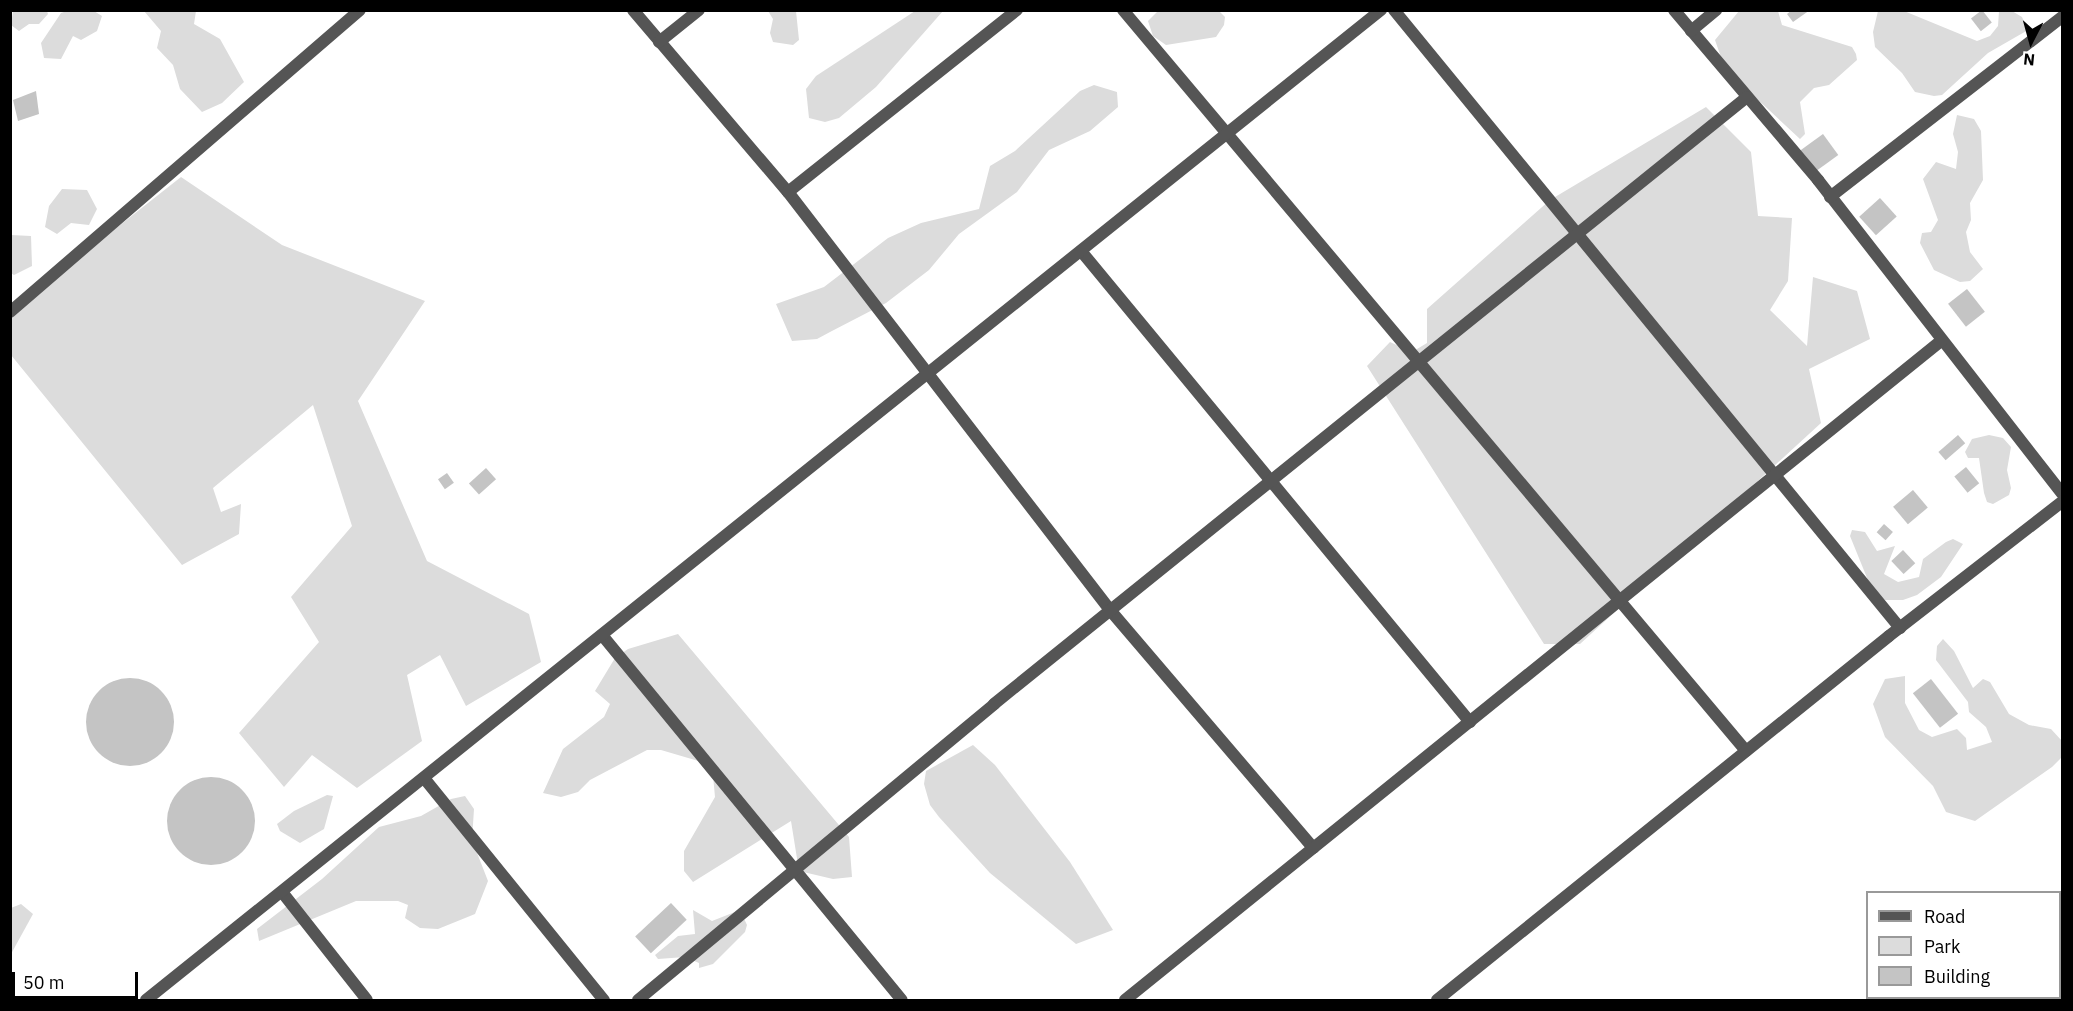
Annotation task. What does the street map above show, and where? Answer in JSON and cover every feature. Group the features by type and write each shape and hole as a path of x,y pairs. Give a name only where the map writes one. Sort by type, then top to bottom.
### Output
{"street":[{"path":"10,312 360,10"},
{"path":"633,10 788,192 1110,610 1313,848"},
{"path":"658,42 699,10"},
{"path":"788,192 1017,10"},
{"path":"1123,10 1225,135 1746,751"},
{"path":"146,1000 1381,10"},
{"path":"1394,10 1900,628"},
{"path":"1674,10 1830,197 2062,493"},
{"path":"1691,32 1716,10"},
{"path":"1830,197 2062,17"},
{"path":"638,1000 1110,610 1747,97"},
{"path":"1081,251 1470,722"},
{"path":"1125,1000 1942,340"},
{"path":"1437,1000 1900,628 2062,502"},
{"path":"602,635 902,1000"},
{"path":"424,778 604,1000"},
{"path":"282,892 367,1000"}],"green space":[{"path":"13,11 47,11 48,14 39,24 29,24 19,31 11,25"},
{"path":"94,11 102,16 97,31 81,40 73,36 61,59 44,58 41,43 61,13"},
{"path":"144,11 196,11 194,24 220,39 244,82 222,103 202,112 180,89 173,65 157,48 161,31"},
{"path":"768,11 796,11 799,40 793,45 773,42 770,33 773,19"},
{"path":"915,11 943,11 876,87 839,118 825,122 809,118 806,89 816,76"},
{"path":"1158,11 1219,11 1225,17 1224,25 1216,37 1166,45 1153,36 1148,21"},
{"path":"1739,11 1778,11 1782,25 1852,47 1856,54 1857,60 1829,85 1814,88 1800,102 1805,134 1800,139 1725,69 1715,40"},
{"path":"1878,11 1904,11 1977,41 1990,36 1998,26 1999,11 2012,11 2022,17 2028,30 1988,53 1942,95 1934,96 1915,92 1902,73 1875,47 1873,32"},
{"path":"1094,85 1117,92 1118,107 1090,131 1049,150 1017,192 959,234 929,270 886,303 817,339 792,341 776,304 824,287 888,238 921,223 979,209 990,166 1015,151 1080,91"},
{"path":"1706,107 1751,152 1758,216 1792,218 1788,281 1770,310 1807,346 1813,277 1857,291 1870,339 1809,369 1821,423 1580,644 1544,644 1367,366 1390,342 1412,352 1427,343 1427,309 1550,200"},
{"path":"1957,115 1974,119 1981,131 1983,180 1970,203 1971,220 1966,232 1970,252 1983,269 1970,281 1960,282 1934,270 1920,243 1922,233 1931,232 1938,220 1923,179 1936,162 1956,169 1958,152 1953,134"},
{"path":"181,177 282,245 425,301 358,401 427,561 529,614 541,662 466,706 440,655 407,675 422,741 357,788 312,755 284,787 239,733 319,642 291,597 352,526 313,405 213,488 221,512 241,504 239,534 182,565 11,355 11,311"},
{"path":"62,189 87,190 97,209 89,225 71,223 57,234 45,227 49,206"},
{"path":"11,235 31,236 32,266 14,275 11,273"},
{"path":"1989,435 2003,438 2011,447 2007,470 2011,488 2009,495 1993,504 1987,502 1984,493 1979,458 1968,458 1965,452 1972,439"},
{"path":"1852,530 1865,532 1877,551 1895,546 1884,574 1898,582 1919,577 1923,559 1946,542 1953,539 1963,544 1941,577 1917,595 1903,600 1876,600 1850,536"},
{"path":"678,634 849,837 852,877 833,879 799,871 791,821 693,882 684,871 684,851 715,797 712,765 661,750 647,750 590,780 578,792 561,797 543,793 563,749 604,717 610,704 595,691 615,658 628,649"},
{"path":"1943,639 1954,651 1973,688 1983,679 1990,682 2009,714 2029,725 2051,729 2062,741 2061,758 2052,767 1975,821 1946,812 1933,786 1885,737 1873,704 1885,679 1905,676 1905,703 1919,730 1932,737 1957,729 1966,738 1967,750 1992,742 1986,727 1969,712 1968,702 1936,660 1937,646"},
{"path":"973,745 995,765 1070,862 1113,930 1076,944 990,873 939,817 930,805 924,784 926,771"},
{"path":"327,795 333,796 324,829 300,843 280,831 277,824 294,811"},
{"path":"465,796 474,809 472,840 488,881 475,914 438,929 420,928 405,918 408,905 398,901 356,901 259,941 257,929 322,879 379,827 421,816 451,799"},
{"path":"21,904 33,914 11,954 11,908"},
{"path":"693,910 712,921 740,910 747,925 745,932 713,964 699,968 699,963 685,957 658,959 655,955 678,936 695,934"}],"building":[{"path":"1792,10 1810,10 1793,22 1787,14"},
{"path":"1982,10 1992,23 1981,31 1971,19"},
{"path":"36,91 39,114 18,121 13,100"},
{"path":"1823,134 1838,155 1815,172 1800,151"},
{"path":"1880,198 1897,217 1876,235 1859,217"},
{"path":"1967,289 1985,312 1966,327 1948,304"},
{"path":"1958,435 1965,443 1946,460 1938,452"},
{"path":"1966,467 1979,483 1968,493 1954,476"},
{"path":"486,468 496,479 479,495 469,483"},
{"path":"447,473 454,483 445,489 438,479"},
{"path":"1913,490 1928,508 1908,524 1893,507"},
{"path":"1884,524 1893,532 1886,540 1877,532"},
{"path":"1903,550 1915,563 1904,574 1891,561"},
{"path":"130,678 155,685 167,697 174,722 167,747 155,759 130,766 105,759 93,747 86,722 93,697 105,685"},
{"path":"1931,679 1958,714 1940,728 1913,693"},
{"path":"211,777 228,780 242,790 252,804 255,821 252,838 242,852 228,862 211,865 194,862 180,852 170,838 167,821 170,804 180,790 194,780"},
{"path":"671,903 687,920 651,953 635,936"}]}
